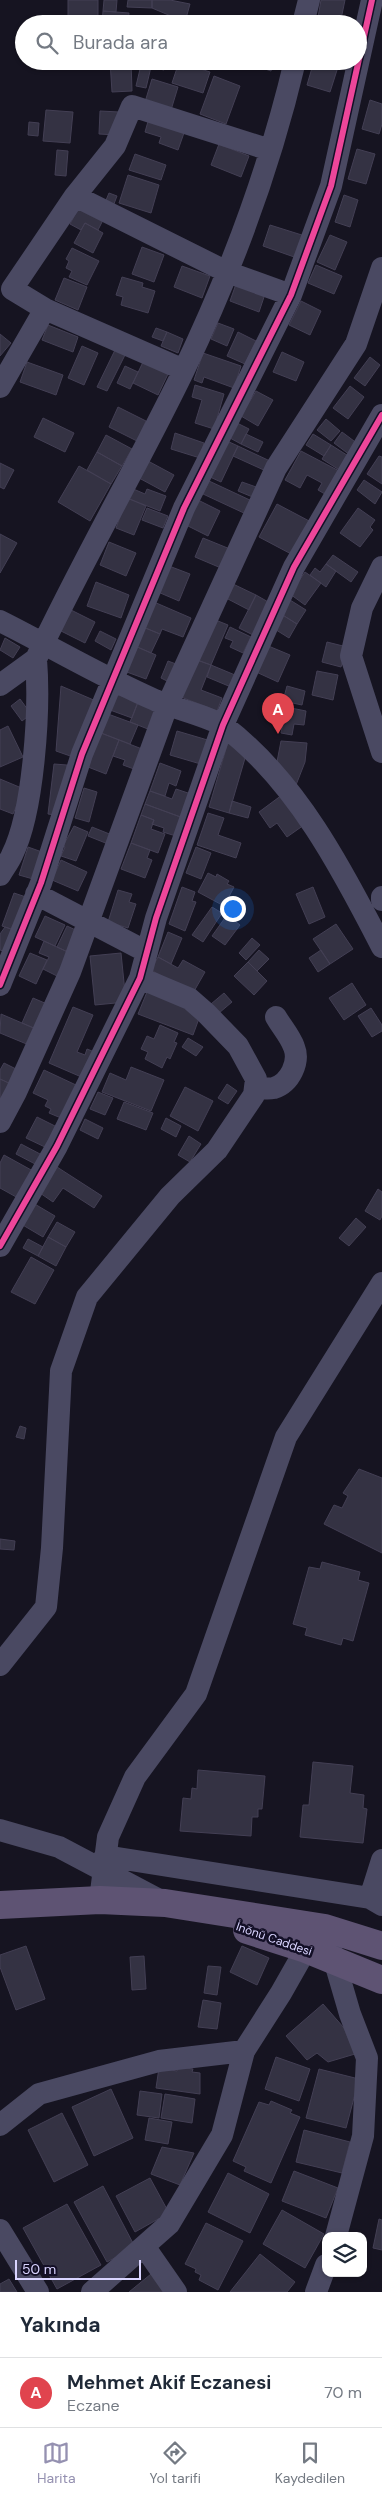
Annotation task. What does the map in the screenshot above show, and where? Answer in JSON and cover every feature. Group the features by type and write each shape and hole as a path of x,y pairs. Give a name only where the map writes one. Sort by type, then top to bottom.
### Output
{"main road":[{"name":"İnönü Caddesi","path":"0,1905 100,1900 165,1903 324,1928 382,1946"},
{"name":"İnönü Caddesi","path":"165,1903 306,1949 382,1980"}],"street":[{"path":"305,15 308,0"},
{"path":"367,23 372,0"},
{"path":"0,686 40,651 184,370 227,272 270,150 292,70"},
{"path":"0,985 36,894 82,754 184,508 291,295 332,186 357,70"},
{"path":"184,370 45,309 12,289 75,196 115,146 132,106 270,150"},
{"path":"75,196 227,272 291,295"},
{"path":"0,1122 16,1092 70,972 168,706 276,468 356,344 382,268"},
{"path":"0,387 45,309"},
{"path":"0,1246 57,1146 140,978 156,918 223,725 294,567 382,415"},
{"path":"382,567 362,608 351,656 382,752"},
{"path":"0,621 40,651 168,706 223,725 257,754 296,803 337,860 382,947"},
{"path":"0,875 13,855 28,803 40,651"},
{"path":"36,894 88,923 147,952"},
{"path":"0,1665 46,1607 52,1548 61,1371 87,1297 170,1196 217,1150 254,1095 256,1079 238,1046 206,1013 190,999 140,978"},
{"path":"255,1088 279,1086 293,1069 295,1062 294,1046 276,1017"},
{"path":"100,1900 108,1837 135,1777 196,1694 286,1437 382,1283"},
{"path":"0,1830 59,1846 104,1863 376,1902 382,1860"},
{"path":"104,1863 165,1903"},
{"path":"92,2292 169,2224 222,2134 244,2051 306,1949 324,1928 336,1961 350,2014 367,2058 363,2136 337,2232"},
{"path":"0,2125 39,2094 159,2061 244,2051"},
{"path":"0,2230 38,2292"},
{"path":"144,2246 176,2292"},
{"path":"317,2292 322,2277"}],"building":[{"path":"68,0 98,0 98,15 68,15"},
{"path":"104,0 117,0 116,12 103,11"},
{"path":"128,0 152,0 152,8 127,7"},
{"path":"152,0 170,0 190,4 187,15 168,15 152,8"},
{"path":"321,0 345,0 342,15 318,15"},
{"path":"103,11 129,13 129,15 103,15"},
{"path":"111,70 131,70 132,91 112,92"},
{"path":"140,70 150,70 146,88 136,86"},
{"path":"176,70 204,70 210,72 203,93 172,83"},
{"path":"311,70 337,70 330,92 307,85"},
{"path":"214,76 240,86 226,124 200,114"},
{"path":"152,79 178,87 171,110 145,102"},
{"path":"370,100 382,104 382,124 379,134 362,129"},
{"path":"46,110 73,112 70,143 43,141"},
{"path":"100,111 119,112 117,135 99,134"},
{"path":"149,118 185,130 178,150 159,143 161,137 145,132"},
{"path":"29,122 39,123 38,136 28,135"},
{"path":"219,144 249,156 241,177 211,165"},
{"path":"357,149 375,154 366,184 348,179"},
{"path":"57,150 68,151 66,176 55,175"},
{"path":"135,154 166,165 161,180 129,170"},
{"path":"128,175 159,185 151,213 119,203"},
{"path":"109,193 117,196 112,209 104,205"},
{"path":"344,195 358,200 350,227 335,222"},
{"path":"79,207 103,220 98,230 85,223 81,230 70,224"},
{"path":"85,223 103,233 93,253 74,243"},
{"path":"270,225 305,236 297,258 263,246"},
{"path":"330,235 347,242 335,270 317,262"},
{"path":"142,247 164,255 154,282 132,274"},
{"path":"72,248 99,261 87,285 69,277 72,271 66,268 69,261 66,259"},
{"path":"316,265 342,276 334,294 308,283"},
{"path":"182,266 210,276 202,298 174,287"},
{"path":"122,277 143,283 142,287 155,291 148,313 121,305 123,297 116,295"},
{"path":"64,278 87,287 78,310 55,300"},
{"path":"236,284 265,294 259,312 230,301"},
{"path":"301,301 321,311 310,335 289,325"},
{"path":"218,323 234,329 227,346 211,339"},
{"path":"48,325 78,337 73,352 42,340"},
{"path":"156,328 167,332 163,341 152,337"},
{"path":"167,332 183,339 178,353 161,346"},
{"path":"238,332 256,341 245,364 227,356"},
{"path":"0,334 11,343 0,356"},
{"path":"82,346 98,353 84,385 68,378"},
{"path":"115,350 125,355 107,391 97,387"},
{"path":"282,352 304,362 296,381 273,372"},
{"path":"203,353 241,366 234,388 204,377 202,383 194,380"},
{"path":"370,357 380,365 365,386 354,378"},
{"path":"27,362 63,375 56,395 20,382"},
{"path":"143,362 168,374 158,395 133,383"},
{"path":"125,366 138,372 130,389 117,383"},
{"path":"195,385 224,394 214,429 195,423 202,400 192,397"},
{"path":"350,386 364,397 348,419 333,408"},
{"path":"256,391 273,400 258,426 241,416"},
{"path":"118,407 146,421 137,441 109,427"},
{"path":"43,418 74,433 65,452 34,437"},
{"path":"326,419 340,431 331,441 317,430"},
{"path":"237,423 249,429 241,444 230,438"},
{"path":"342,432 358,444 350,455 334,443"},
{"path":"175,433 204,443 200,458 171,449"},
{"path":"246,434 263,442 258,452 241,444"},
{"path":"313,434 331,445 324,456 306,445"},
{"path":"106,435 132,449 122,466 97,452"},
{"path":"227,441 238,446 221,482 210,477"},
{"path":"331,445 350,457 341,471 322,459"},
{"path":"238,446 270,461 266,471 233,456"},
{"path":"301,451 343,473 330,497 318,490 322,483 307,475 300,488 285,480"},
{"path":"97,452 122,466 111,484 87,470"},
{"path":"379,456 382,457 382,484 367,474"},
{"path":"148,461 174,475 165,492 139,478"},
{"path":"0,463 14,470 4,489 0,487"},
{"path":"79,466 111,484 90,521 58,502"},
{"path":"364,480 382,492 375,504 357,490"},
{"path":"209,481 252,501 246,514 203,494"},
{"path":"242,482 259,488 255,498 238,491"},
{"path":"131,488 145,494 147,489 166,496 160,511 127,498"},
{"path":"127,498 146,506 134,535 116,528"},
{"path":"198,500 220,511 208,536 186,525"},
{"path":"277,504 313,523 295,556 259,537"},
{"path":"147,508 168,516 163,528 142,520"},
{"path":"358,508 375,520 370,527 373,530 360,547 340,533"},
{"path":"0,534 17,543 0,573"},
{"path":"203,538 230,549 221,568 195,557"},
{"path":"109,542 136,553 126,576 100,565"},
{"path":"333,555 358,572 351,582 326,564"},
{"path":"326,564 336,571 326,587 310,575 315,568 320,572"},
{"path":"169,566 190,574 179,601 158,592"},
{"path":"305,572 321,583 305,605 290,594"},
{"path":"96,582 129,595 121,618 87,606"},
{"path":"233,584 256,595 249,610 226,598"},
{"path":"256,595 270,603 253,635 239,628"},
{"path":"290,600 306,610 297,624 281,614"},
{"path":"154,602 191,618 183,637 162,629 160,634 143,627"},
{"path":"71,610 95,622 85,643 61,631"},
{"path":"281,614 297,624 289,638 273,628"},
{"path":"213,619 228,625 211,665 197,660"},
{"path":"143,627 160,634 151,653 135,646"},
{"path":"230,627 251,637 243,653 230,647 233,641 225,638"},
{"path":"100,631 116,639 111,650 95,641"},
{"path":"5,638 20,647 13,658 0,650"},
{"path":"327,642 347,647 341,667 322,662"},
{"path":"266,645 290,655 278,682 254,671"},
{"path":"135,646 156,655 146,679 124,671"},
{"path":"197,660 211,665 201,690 222,698 217,711 181,697"},
{"path":"168,661 176,664 169,682 161,678"},
{"path":"211,665 235,675 231,687 207,677"},
{"path":"317,671 338,675 333,700 312,695"},
{"path":"61,686 96,701 76,758 56,751"},
{"path":"287,686 305,691 302,705 283,701"},
{"path":"116,694 138,702 132,718 110,710"},
{"path":"20,699 31,714 22,721 11,706"},
{"path":"138,702 161,711 153,731 130,722"},
{"path":"286,707 306,711 304,725 294,724 292,735 281,733"},
{"path":"108,714 138,725 130,744 101,733"},
{"path":"8,726 23,757 0,767 0,730"},
{"path":"177,731 211,741 204,765 170,755"},
{"path":"101,733 119,740 106,774 88,767"},
{"path":"119,740 142,749 134,769 123,765 125,760 113,756"},
{"path":"281,741 307,743 305,762 296,785 276,767"},
{"path":"228,742 248,748 229,813 209,807"},
{"path":"160,763 181,771 176,786 169,783 165,796 150,791"},
{"path":"54,764 67,765 62,816 48,814"},
{"path":"0,779 24,789 13,814 0,809"},
{"path":"84,788 97,792 89,822 75,818"},
{"path":"176,789 194,795 186,819 145,804 150,791 172,799"},
{"path":"282,795 304,825 287,837 277,823 270,828 259,812"},
{"path":"232,801 251,807 248,818 229,813"},
{"path":"145,804 186,819 179,837 163,832 164,828 152,824 154,820 141,815"},
{"path":"208,813 224,818 218,835 241,843 236,858 197,845"},
{"path":"141,815 154,820 151,829 165,834 158,853 131,843"},
{"path":"74,826 88,832 76,861 61,856 65,847 63,846"},
{"path":"92,827 112,835 108,844 88,836"},
{"path":"131,843 150,850 147,858 152,860 145,878 121,869"},
{"path":"28,847 42,852 33,879 19,875"},
{"path":"196,847 211,853 201,879 186,873"},
{"path":"61,860 87,872 78,891 52,880"},
{"path":"208,873 216,877 217,874 229,881 227,884 234,887 224,906 198,892"},
{"path":"182,887 195,892 192,901 196,902 185,931 169,924"},
{"path":"313,887 325,917 309,924 296,894"},
{"path":"118,890 132,894 129,902 136,904 128,928 108,922"},
{"path":"14,893 26,897 14,930 2,926"},
{"path":"212,907 222,913 203,942 192,935"},
{"path":"227,915 240,925 225,945 212,936"},
{"path":"45,916 65,925 55,946 35,937"},
{"path":"336,924 353,949 330,964 313,939"},
{"path":"67,926 80,932 70,953 57,947"},
{"path":"5,927 14,930 6,952 0,950 0,934"},
{"path":"168,932 182,938 171,964 158,957"},
{"path":"252,938 260,945 246,960 239,953"},
{"path":"44,941 70,953 59,977 43,969 49,957 39,953"},
{"path":"259,950 269,959 257,971 248,962"},
{"path":"321,950 330,964 318,972 309,958"},
{"path":"30,953 47,960 36,984 19,976"},
{"path":"121,953 126,1002 95,1005 90,956"},
{"path":"158,957 178,968 183,960 205,972 193,993 151,970"},
{"path":"248,962 267,981 254,995 234,976"},
{"path":"352,983 366,1005 344,1020 329,998"},
{"path":"147,992 201,1013 193,1035 138,1014"},
{"path":"224,993 232,1002 219,1013 211,1004"},
{"path":"33,998 47,1004 36,1029 22,1023"},
{"path":"73,1007 93,1015 77,1052 85,1055 87,1049 97,1053 86,1079 49,1063"},
{"path":"371,1008 382,1025 382,1031 372,1037 358,1016"},
{"path":"1,1014 36,1029 29,1045 0,1033"},
{"path":"160,1025 178,1033 174,1042 177,1043 170,1059 167,1057 162,1068 145,1059 148,1052 141,1049 147,1036 154,1039"},
{"path":"188,1038 203,1047 196,1056 182,1047"},
{"path":"4,1063 18,1070 11,1084 0,1079 0,1070"},
{"path":"131,1067 164,1080 151,1111 102,1092 110,1073 126,1080"},
{"path":"44,1070 76,1085 61,1118 49,1113 51,1109 45,1106 48,1100 33,1093"},
{"path":"0,1079 11,1084 0,1099"},
{"path":"227,1084 237,1091 228,1104 218,1098"},
{"path":"185,1087 213,1101 198,1131 170,1116"},
{"path":"98,1092 113,1098 105,1115 90,1109"},
{"path":"124,1102 153,1113 146,1130 117,1119"},
{"path":"37,1117 57,1127 47,1148 26,1138"},
{"path":"166,1118 181,1126 176,1137 161,1129"},
{"path":"85,1119 103,1128 98,1139 80,1130"},
{"path":"189,1136 201,1144 190,1162 178,1155"},
{"path":"21,1144 42,1155 37,1165 16,1154"},
{"path":"4,1155 33,1171 18,1198 0,1188 0,1163"},
{"path":"57,1167 102,1196 94,1208 63,1188 53,1202 40,1193"},
{"path":"378,1189 382,1192 382,1216 380,1220 365,1211"},
{"path":"33,1203 55,1216 43,1237 21,1224"},
{"path":"356,1218 366,1227 349,1246 339,1238"},
{"path":"57,1222 75,1232 66,1247 48,1237"},
{"path":"48,1237 66,1247 56,1266 38,1256"},
{"path":"28,1239 43,1247 38,1256 23,1248"},
{"path":"31,1257 54,1270 35,1304 11,1292"},
{"path":"20,1426 26,1428 24,1439 16,1437"},
{"path":"359,1469 382,1478 382,1553 324,1524 334,1505 342,1508 348,1496 343,1493"},
{"path":"0,1539 15,1541 14,1550 0,1549"},
{"path":"322,1562 360,1572 358,1580 369,1583 353,1641 343,1638 341,1645 305,1635 307,1628 293,1624 309,1567 320,1569"},
{"path":"313,1762 353,1766 350,1793 364,1795 363,1808 367,1809 363,1843 300,1837 303,1805 309,1805"},
{"path":"198,1770 265,1776 262,1809 258,1809 258,1817 252,1817 251,1836 180,1831 183,1798 191,1799 192,1788 197,1789"},
{"path":"26,1946 45,1999 16,2010 0,1967 0,1955"},
{"path":"242,1946 269,1958 257,1985 230,1972"},
{"path":"144,1956 146,1989 132,1990 130,1957"},
{"path":"208,1966 221,1967 217,1995 204,1993"},
{"path":"203,2000 221,2003 217,2029 198,2027"},
{"path":"323,2004 344,2028 355,2054 328,2062 317,2053 307,2060 286,2036"},
{"path":"276,2057 310,2069 299,2101 265,2089"},
{"path":"178,2067 193,2069 192,2072 200,2073 200,2094 156,2088 159,2068 177,2071"},
{"path":"319,2069 359,2079 346,2128 306,2118"},
{"path":"111,2089 133,2138 94,2156 72,2107"},
{"path":"140,2091 162,2094 159,2118 137,2115"},
{"path":"165,2094 195,2099 192,2123 161,2118"},
{"path":"271,2101 292,2110 290,2113 300,2117 271,2183 244,2171 246,2167 233,2161 259,2102 269,2105"},
{"path":"62,2113 88,2165 54,2182 28,2130"},
{"path":"149,2118 172,2122 168,2144 145,2140"},
{"path":"304,2130 350,2142 342,2173 296,2162"},
{"path":"162,2147 194,2153 180,2185 151,2174"},
{"path":"294,2171 338,2188 326,2218 282,2201"},
{"path":"228,2173 269,2194 250,2233 208,2212"},
{"path":"150,2178 169,2213 135,2232 116,2196"},
{"path":"103,2186 135,2247 107,2262 74,2202"},
{"path":"67,2204 101,2265 57,2289 23,2228"},
{"path":"282,2210 322,2233 322,2238 305,2268 263,2244"},
{"path":"379,2219 382,2220 382,2250 373,2248"},
{"path":"206,2223 243,2241 218,2290 199,2280 201,2275 195,2272 196,2269 185,2264"},
{"path":"260,2254 295,2282 287,2292 230,2292"},
{"path":"151,2274 165,2292 129,2292"},
{"path":"9,2279 17,2292 0,2292 0,2284"}],"cycle path":[{"path":"367,23 372,0"},
{"path":"0,985 41,883 82,754 184,508 291,295 331,186 357,70"},
{"path":"0,1246 57,1146 140,978 156,918 223,725 294,567 382,415"}],"place":[{"name":"Mehmet Akif Eczanesi","path":"278,734"}]}
